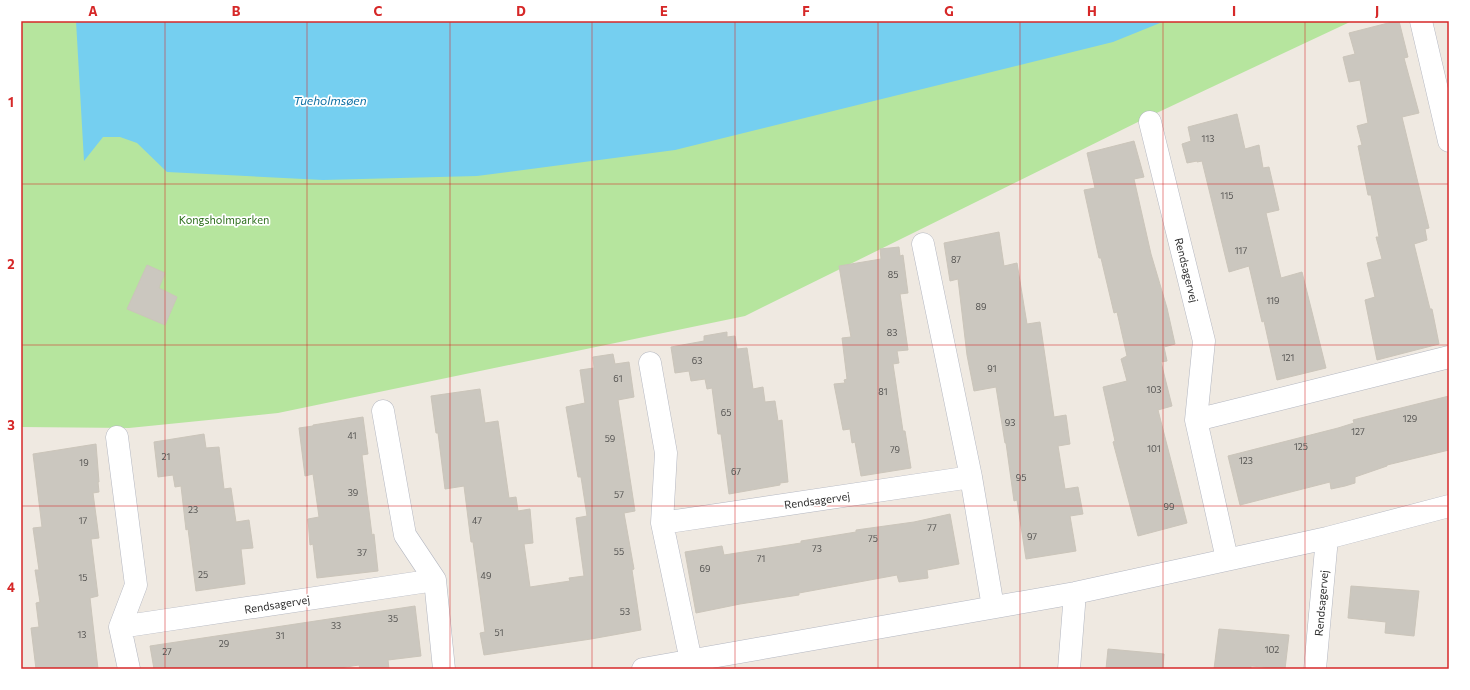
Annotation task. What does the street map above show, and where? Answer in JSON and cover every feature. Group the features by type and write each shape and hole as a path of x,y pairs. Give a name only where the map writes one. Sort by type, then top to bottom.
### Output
{"street":[{"path":"1421,21 1449,141"},
{"name":"Rendsagervej","path":"1150,122 1204,341 1196,420 1227,559"},
{"path":"923,244 971,478 993,607"},
{"path":"1196,420 1449,357"},
{"path":"650,363 666,453 662,523 690,665"},
{"path":"383,411 405,535 435,580 444,669"},
{"path":"117,437 136,585 120,627 129,669"},
{"name":"Rendsagervej","path":"662,523 971,478"},
{"path":"643,669 690,665 993,607 1075,593 1327,538 1449,506"},
{"name":"Rendsagervej","path":"1315,669 1327,538"},
{"name":"Rendsagervej","path":"120,627 435,580"},
{"path":"1068,669 1075,593"}],"green space":[{"name":"Kongsholmparken","path":"21,21 1352,21 1146,118 745,316 278,413 129,428 21,427"}],"water":[{"name":"Tueholmsøen","path":"76,21 1165,21 1113,42 675,150 477,176 323,180 167,172 137,143 120,137 103,137 84,161"}],"building":[{"path":"1399,21 1408,57 1404,58 1419,113 1402,117 1429,228 1425,229 1427,240 1414,244 1430,309 1432,309 1439,344 1377,360 1365,300 1375,297 1367,263 1382,259 1376,237 1379,237 1371,195 1368,195 1358,146 1362,145 1357,126 1368,123 1360,80 1349,82 1343,57 1355,54 1349,33"},
{"path":"1237,114 1245,149 1259,145 1263,168 1269,167 1279,210 1266,213 1281,278 1302,272 1326,368 1277,380 1264,321 1262,322 1249,266 1229,272 1202,161 1187,163 1182,144 1191,141 1188,127"},
{"path":"1134,141 1144,177 1134,179 1151,254 1167,308 1175,344 1164,347 1167,361 1161,362 1172,406 1158,410 1187,523 1138,536 1113,442 1115,441 1103,387 1127,381 1121,359 1127,356 1117,312 1114,313 1101,258 1099,258 1084,190 1095,188 1087,153"},
{"path":"999,232 1004,266 1017,263 1027,324 1040,322 1054,417 1066,415 1070,444 1058,446 1065,489 1078,487 1083,514 1070,516 1076,551 1026,559 1017,500 1014,501 996,387 974,391 967,355 958,279 950,281 944,243"},
{"path":"899,247 900,256 903,255 908,293 900,294 908,350 897,351 899,363 893,364 903,431 905,431 911,468 861,476 855,442 852,443 850,429 843,430 834,384 845,383 844,380 847,379 842,338 851,337 839,266 881,259 880,249"},
{"path":"147,265 165,273 159,288 177,297 165,325 127,309"},
{"path":"727,332 727,337 735,336 737,349 747,348 753,389 763,387 765,402 775,401 778,421 782,420 788,482 780,483 780,485 729,494 721,434 718,434 712,388 707,389 705,379 691,381 689,371 675,373 671,347 704,341 704,336"},
{"path":"613,354 615,364 629,362 634,397 618,400 635,511 624,513 634,569 632,570 641,630 484,655 480,633 485,632 464,486 445,489 438,433 436,433 431,396 480,389 485,423 498,421 509,498 516,497 518,511 530,509 533,543 524,544 530,587 570,581 569,578 584,576 576,518 587,516 581,477 578,477 566,407 585,403 580,370 594,368 593,357"},
{"path":"1449,396 1449,450 1387,465 1355,477 1355,483 1345,486 1331,489 1330,482 1240,505 1228,456 1338,428 1354,423 1353,420"},
{"path":"363,417 368,454 362,455 378,571 317,578 313,544 310,545 308,519 319,517 313,474 305,476 299,428"},
{"path":"204,434 206,448 219,447 224,489 231,488 236,522 249,520 253,548 241,549 245,584 196,591 188,529 186,530 181,486 175,487 173,475 158,477 154,442"},
{"path":"96,444 99,492 93,493 99,538 91,539 98,596 90,598 98,669 36,669 31,628 39,627 36,603 40,602 35,570 39,570 33,528 42,527 33,454"},
{"path":"950,514 959,564 927,570 928,578 899,582 897,575 799,593 799,595 740,604 696,613 685,552 722,546 724,555 801,543 801,541 856,532 856,530 914,522"},
{"path":"1351,586 1419,591 1414,636 1385,633 1386,622 1348,618"},
{"path":"415,606 421,656 388,660 389,669 360,669 359,665 333,669 154,669 150,646"},
{"path":"1219,629 1289,635 1285,669 1251,666 1251,669 1214,669"},
{"path":"1108,649 1164,654 1163,669 1106,669"}]}
